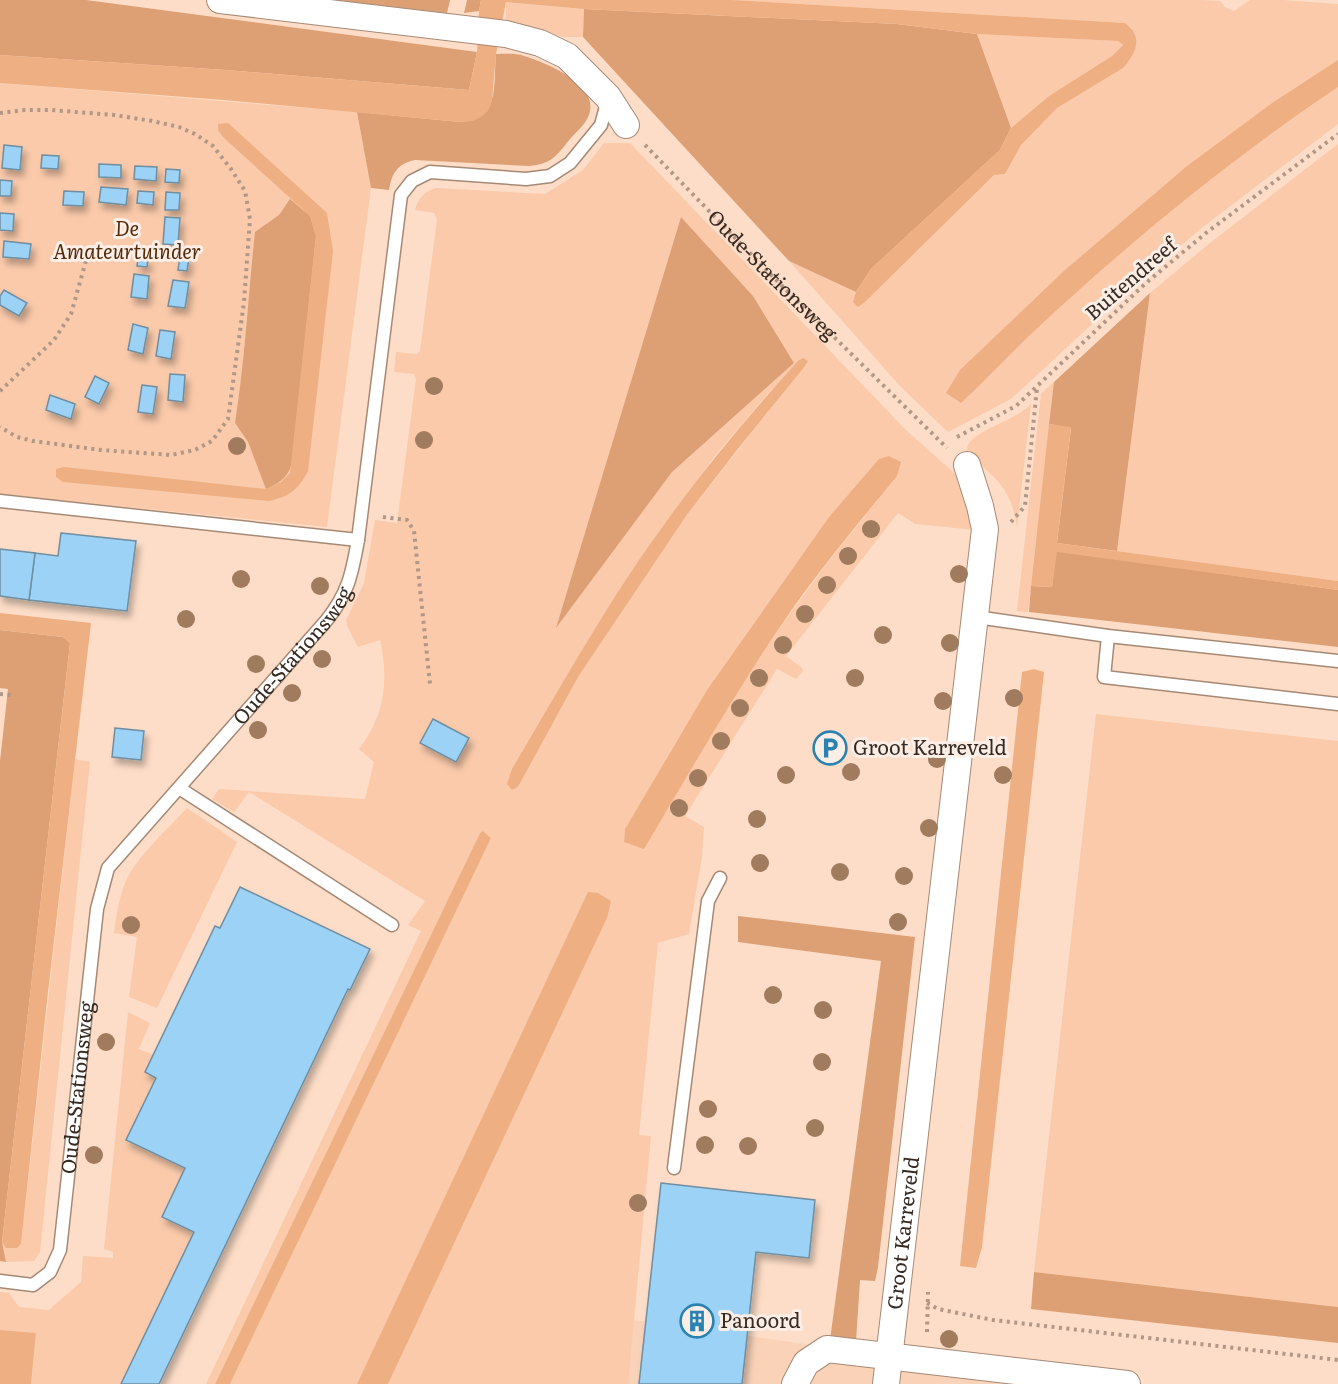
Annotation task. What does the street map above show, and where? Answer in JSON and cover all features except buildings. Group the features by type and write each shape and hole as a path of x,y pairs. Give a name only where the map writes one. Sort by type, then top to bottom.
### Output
{"street":[{"path":"220,0 474,32 507,34 540,43 567,56 608,98 626,125"},
{"path":"967,465 985,529 976,617"},
{"name":"Groot Karreveld","path":"886,1384 976,617"},
{"path":"795,1384 806,1364 828,1348 1127,1384"}],"lane":[{"name":"Oude-Stationsweg","path":"0,1281 33,1285 50,1272 60,1250 97,909 108,868 340,603 347,589 358,540 402,195 412,181 430,172 516,178 550,176 570,163 601,125 608,98"},
{"path":"0,501 358,540"},
{"path":"976,617 1108,636 1338,661"},
{"path":"1108,636 1104,677 1338,704"},
{"path":"180,788 392,925"},
{"path":"674,1168 708,901 720,878"}],"path":[{"path":"0,113 51,110 114,115 179,127 213,146 231,169 245,191 250,219 244,302 228,419 212,441 195,450 171,455 101,450 33,441 17,437 0,427"},
{"name":"Oude-Stationsweg","path":"626,125 775,279 943,444"},
{"name":"Buitendreef","path":"943,444 1016,406 1155,276 1206,234 1338,134"},
{"path":"0,391 54,340 71,314 88,250 120,253"},
{"path":"1010,524 1024,506 1037,387"},
{"path":"361,516 407,520 414,531 429,684"},
{"path":"0,694 11,695"},
{"path":"927,1303 938,1309 993,1320 1338,1360"}],"shaded area":[{"path":"0,0 86,0 477,52 469,90 226,70 0,55"},
{"path":"333,0 450,0 447,13"},
{"path":"467,0 481,0 479,11 464,13"},
{"path":"481,0 732,0 1125,23 1135,34 1136,45 1123,68 1057,108 1021,145 1005,174 994,175 858,307 853,302 856,292 871,269 1000,150 1011,128 1049,96 1112,56 1123,45 1118,41 977,34 897,24 584,9 506,2 496,54 492,101 488,111 473,121 460,122 224,100 0,83 0,55 226,70 469,90 477,52"},
{"path":"584,9 897,24 977,34 1011,128 1000,150 871,269 856,292 789,261 583,37"},
{"path":"496,54 521,55 546,64 570,78 588,95 590,106 588,117 557,154 548,161 529,166 415,160 396,170 389,190 371,188 357,112 460,122 473,119 489,107 494,89"},
{"path":"1338,60 1338,87 1217,174 1140,237 1029,336 961,403 946,393 960,370 1066,269 1187,166 1272,103"},
{"path":"228,123 327,213 333,251 308,471 293,491 269,501 63,482 56,477 56,469 64,467 266,489 281,482 290,473 316,236 310,216 223,137 218,130 218,124"},
{"path":"290,199 310,216 316,236 292,461 289,471 283,478 266,489 248,442 235,423 255,232 279,215"},
{"path":"681,217 753,296 794,363 672,472 556,628"},
{"path":"1150,293 1117,551 1057,543 1071,428 1049,424 1054,382"},
{"path":"803,358 808,361 805,366 686,516 578,677 518,787 512,790 507,784 512,769 638,561 725,445 779,382"},
{"path":"1049,424 1071,427 1057,543 1338,581 1338,590 1057,552 1052,587 1031,586"},
{"path":"889,456 901,462 897,476 823,567 782,624 644,849 624,842 625,829 707,690 829,517 879,459"},
{"path":"1056,551 1338,590 1338,647 1029,612 1031,586 1052,587"},
{"path":"0,613 91,623 21,1244 17,1248 6,1248 2,1242 70,643 63,637 0,630"},
{"path":"0,630 63,637 70,643 2,1242 6,1262 0,1261 0,761 8,689 0,688"},
{"path":"1034,669 1044,672 982,1247 976,1268 960,1266 1022,672"},
{"path":"483,831 491,838 230,1384 215,1384 480,833"},
{"path":"588,892 598,893 611,901 607,918 388,1384 357,1384"},
{"path":"738,916 915,937 878,1267 875,1281 860,1280 856,1341 830,1340 881,961 738,942"},
{"path":"1034,1272 1338,1307 1338,1343 1031,1309"},
{"path":"563,1310 862,1352 1071,1384 388,1384"},
{"path":"0,1330 36,1333 31,1384 0,1384"}],"green space":[{"path":"732,0 1201,0 1220,1 1225,7 1234,11 1250,0 1338,4 1338,60 1272,103 1187,166 1066,269 961,403 1029,336 1140,237 1217,174 1338,87 1338,124 1203,227 1144,276 1011,399 948,432 900,386 789,261 856,292 853,302 858,306 865,302 994,175 1005,174 1021,145 1057,108 1123,68 1132,28 1125,23"},
{"path":"506,2 584,9 583,37 563,37 506,20"},
{"path":"977,34 1118,41 1123,45 1112,56 1049,96 1011,128"},
{"name":"De Amateurtuinder","path":"0,83 357,112 371,188 327,527 0,494","holes":["290,200 266,488 248,442 235,423 240,393 255,233 279,215"]},
{"path":"604,143 630,143 906,430 953,472 968,492 976,530 915,524 898,513 786,656 803,671 796,679 777,669 685,816 704,827 702,857 689,934 658,943 639,1135 651,1136 628,1384 388,1384 607,918 589,892 357,1384 230,1384 491,838 483,831 480,833 215,1384 206,1384 421,931 408,925 425,901 249,792 234,812 212,799 219,789 365,799 374,762 359,749 375,724 383,697 383,655 380,640 358,647 346,620 364,583 375,520 397,523 416,379 414,374 394,372 396,352 417,354 420,351 437,219 434,213 415,210 416,206 422,196 436,188 545,194 583,170","holes":["681,217 753,296 794,363 672,472 557,626","808,361 686,516 578,677 518,787 512,790 657,534 718,452 771,390","901,462 897,476 828,562 742,684 624,842 625,829 707,690 829,517"]},
{"path":"1338,144 1338,581 1117,551 1150,293 1210,243"},
{"path":"1054,382 1028,612 1017,611 1041,394"},
{"path":"1031,404 1017,527 1013,509 1003,487 971,456 967,447 969,442 978,435 1017,415"},
{"path":"1096,714 1338,741 1338,1307 1034,1272"},
{"path":"75,759 90,762 40,1252 34,1261 6,1262 2,1242 6,1248 17,1248 21,1244"},
{"path":"187,808 237,842 157,1008 129,997 137,937 114,933 119,901 130,873 144,853"},
{"path":"128,1012 150,1023 139,1049 153,1055 145,1072 156,1078 126,1140 185,1168 162,1216 194,1232 121,1384 31,1384 36,1333 0,1330 0,1292 9,1293 19,1307 49,1310 81,1282 83,1256 113,1258 113,1252 104,1249"}],"place":[{"name":"Groot Karreveld","path":"830,748"},
{"name":"Panoord","path":"697,1321"}]}
